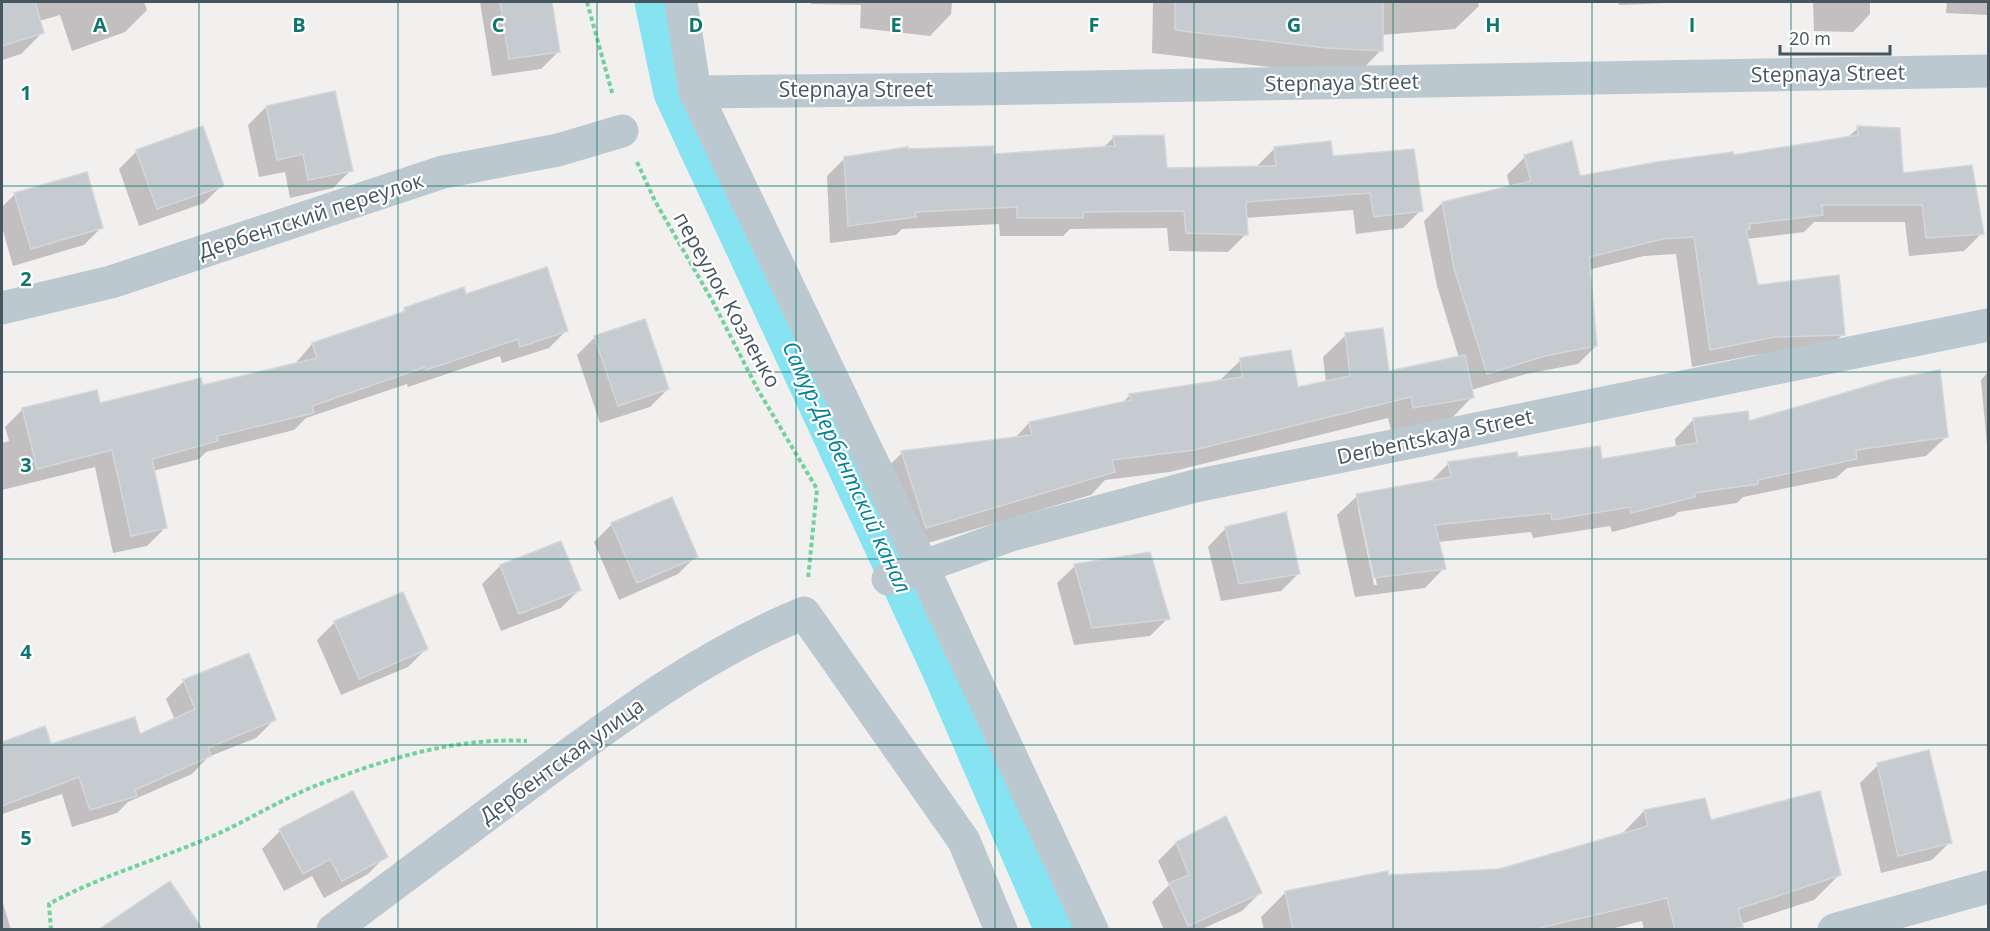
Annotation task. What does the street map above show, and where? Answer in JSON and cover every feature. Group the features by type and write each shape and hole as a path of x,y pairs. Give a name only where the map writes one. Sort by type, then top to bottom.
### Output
{"street":[{"path":"681,2 695,92 922,566 1092,930"},
{"name":"Stepnaya Street","path":"695,92 977,90 1989,71"},
{"name":"Дербентский переулок","path":"2,308 111,282 443,172 558,150 622,131"},
{"name":"Derbentskaya Street","path":"888,579 1011,535 1195,486 1989,325"},
{"path":"804,612 964,841 1001,930"},
{"name":"Дербентская улица","path":"333,930 583,743 691,669 753,634 804,612"},
{"path":"1834,930 1989,887"}],"path":[{"name":"переулок Козленко","path":"587,2 622,131 655,201 713,302 758,390 817,489 804,612"},
{"path":"51,930 49,904 58,898 86,884 212,836 319,785 438,747 502,739 583,743"}],"building":[{"path":"2,2 35,2 44,33 2,46"},
{"path":"500,2 552,2 560,52 509,59"},
{"path":"1175,2 1383,2 1383,51 1326,48 1175,30"},
{"path":"335,91 353,171 308,180 303,154 277,160 266,106"},
{"path":"203,126 224,186 157,209 136,150"},
{"path":"1857,126 1900,128 1903,173 1972,165 1984,234 1926,238 1922,205 1822,205 1823,215 1749,224 1750,229 1746,230 1758,285 1839,275 1845,335 1774,337 1710,350 1694,237 1663,239 1589,257 1597,346 1545,356 1487,374 1454,268 1442,202 1531,181 1524,155 1572,141 1580,176 1657,162 1733,152 1734,155 1858,135"},
{"path":"1164,135 1167,168 1276,166 1274,147 1331,141 1333,156 1414,149 1423,211 1374,217 1370,193 1246,202 1248,235 1186,233 1184,211 1083,212 1083,218 1017,218 1017,207 915,212 916,217 848,226 844,157 908,147 908,149 993,146 994,154 1115,146 1113,136"},
{"path":"87,172 103,228 31,249 14,193"},
{"path":"547,267 568,331 520,347 518,339 426,370 425,367 312,406 314,413 217,436 218,441 152,459 167,528 131,536 112,450 37,469 22,408 97,390 100,403 201,378 203,385 317,358 312,343 406,311 404,308 464,287 466,294"},
{"path":"645,319 669,389 618,406 594,336"},
{"path":"1383,328 1389,371 1465,355 1474,398 1413,408 1411,397 1194,450 1112,460 1115,472 926,528 901,451 1032,435 1029,422 1131,400 1129,394 1242,377 1240,358 1291,350 1298,387 1350,376 1345,333"},
{"path":"1940,370 1948,437 1856,450 1857,459 1758,480 1758,484 1694,493 1695,497 1631,513 1630,507 1552,520 1551,513 1435,525 1446,569 1374,578 1356,494 1451,477 1448,462 1517,452 1518,457 1600,446 1602,459 1697,443 1693,418 1748,411 1749,421 1888,380"},
{"path":"672,497 698,557 637,583 611,523"},
{"path":"1286,512 1300,574 1239,584 1225,527"},
{"path":"561,541 581,590 519,614 500,565"},
{"path":"1150,552 1170,619 1092,628 1074,564"},
{"path":"403,592 428,649 359,679 334,621"},
{"path":"249,653 276,720 208,748 211,756 135,790 137,796 90,810 79,777 2,806 2,742 45,726 51,744 135,717 140,734 195,709 183,680"},
{"path":"1929,750 1952,843 1898,856 1877,763"},
{"path":"353,791 388,857 342,881 330,859 303,874 279,829"},
{"path":"1820,791 1841,875 1738,909 1743,927 1726,930 1675,930 1667,898 1531,930 1293,930 1285,891 1388,871 1388,875 1499,869 1648,826 1644,810 1705,798 1711,820"},
{"path":"1226,816 1262,893 1188,926 1169,883 1189,875 1176,842"},
{"path":"170,881 203,930 98,930"}],"waterway":[{"name":"Самур-Дербентский канал","path":"654,2 673,93 939,665 1054,930"}]}
